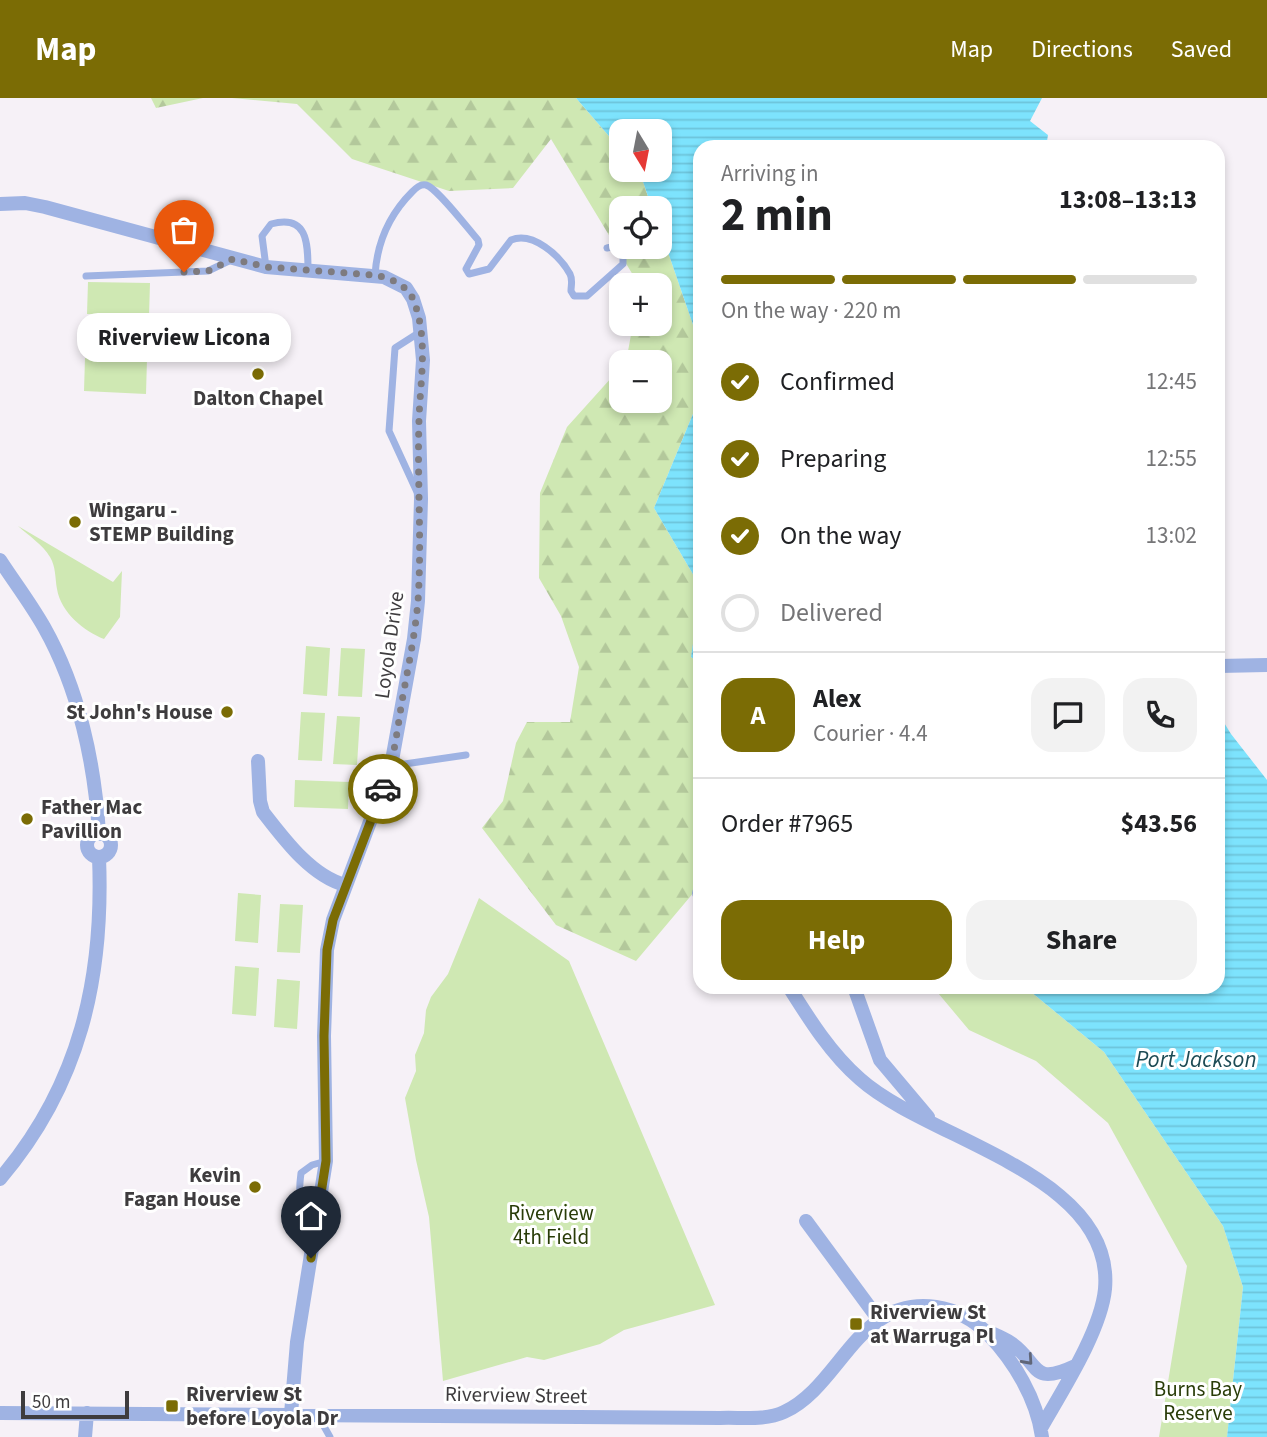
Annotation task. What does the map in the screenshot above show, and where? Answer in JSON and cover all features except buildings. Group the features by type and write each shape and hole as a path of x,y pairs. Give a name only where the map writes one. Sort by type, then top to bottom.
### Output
{"street":[{"name":"Loyola Drive","path":"0,204 24,203 45,207 266,267 384,276 406,288 413,299 421,331 421,499 414,639 391,766 333,920 324,978 326,1161 298,1342 291,1414"},
{"path":"0,560 45,628 70,686 85,734 99,834 106,836 111,847 107,854 99,857 101,918 98,953 79,1038 45,1115 0,1179"},
{"path":"1225,666 1267,665"},
{"path":"258,761 263,813 313,867 333,882 345,885"},
{"path":"794,994 817,1030 860,1080 902,1108 1031,1174 1077,1212 1088,1225 1104,1266 1105,1290 1097,1319 1042,1433"},
{"path":"856,994 880,1060 933,1123"},
{"path":"806,1221 878,1320"},
{"name":"Riverview Street","path":"0,1413 720,1418 773,1416 786,1412 810,1393 878,1320 904,1308 929,1306 956,1312 984,1330 1013,1343 1036,1370 1043,1373 1051,1375 1075,1366"},
{"name":"Riverview Street","path":"984,1330 1001,1348 1020,1377 1042,1433"},
{"path":"85,1437 87,1413"}],"lane":[{"path":"374,275 376,258 390,219 418,186 424,185 442,198 478,240 479,245 466,269 469,274 484,271 494,264 511,240 527,238 544,245 569,273 572,293 583,296 591,294 623,264 623,259"},
{"path":"266,267 262,236 271,224 285,222 297,224 302,229 308,248 308,270"},
{"path":"86,276 208,271 233,259"},
{"path":"421,331 395,348 389,431 421,499"},
{"path":"391,766 466,755"},
{"path":"318,1216 304,1207 298,1192 301,1173 312,1165 326,1161"},
{"path":"316,1414 330,1437"}],"green space":[{"path":"151,98 203,98 156,108"},
{"path":"232,98 576,98 609,136 609,182 643,182 648,196 609,196 609,235 551,139 513,188 449,191 352,159 297,104"},
{"path":"623,259 670,259 693,325 693,414 654,508 693,574 693,893 636,961 556,925 482,828 503,801 516,743 527,722 570,722 579,667 561,616 539,578 540,493 567,427 609,380 609,413 672,413 672,350 628,350 631,336 672,336 672,273 632,273"},
{"path":"88,282 150,283 149,316 87,314"},
{"path":"87,318 149,320 148,353 86,351"},
{"path":"85,358 147,359 146,394 84,391"},
{"path":"18,526 113,582 122,571 120,617 104,639 81,626 68,613 59,598 50,557"},
{"path":"306,646 330,648 327,696 303,694"},
{"path":"341,648 365,649 362,697 338,696"},
{"path":"301,712 325,713 322,761 298,760"},
{"path":"337,716 360,717 357,765 333,764"},
{"path":"295,780 349,782 348,809 294,807"},
{"path":"238,893 261,895 258,943 235,941"},
{"name":"Riverview 4th Field","path":"479,898 569,961 715,1305 624,1330 600,1344 544,1360 527,1357 443,1381 429,1217 405,1098 416,1071 415,1055 424,1033 426,1010 431,997 448,974"},
{"path":"280,904 303,905 300,953 277,952"},
{"path":"235,966 259,968 256,1016 232,1014"},
{"path":"277,979 300,981 297,1029 274,1027"},
{"name":"Burns Bay Reserve","path":"939,994 1034,994 1104,1052 1223,1226 1243,1287 1227,1437 1159,1437 1187,1266 1108,1123 1036,1061 969,1030"}],"water":[{"path":"576,98 1042,98 1030,121 1048,135 1047,140 693,140 693,325 670,259 672,196 648,196 643,182 672,182 672,119 609,119 609,136"},
{"path":"693,414 693,574 654,508"},
{"name":"Port Jackson","path":"1225,724 1267,780 1267,1437 1227,1437 1243,1287 1223,1226 1104,1052 1034,994 1225,994"}],"way so far":[{"path":"184,272 208,271 233,259 266,267 384,276 406,288 413,299 419,318 423,360 419,421 421,499 418,601 414,639 391,766 383,789"}],"place":[{"name":"Riverview Licona","path":"184,272"},
{"name":"Dalton Chapel","path":"258,374"},
{"name":"Wingaru - STEMP Building","path":"75,522"},
{"name":"St John's House","path":"227,712"},
{"name":"Father Mac Pavillion","path":"27,819"},
{"name":"Kevin Fagan House","path":"255,1187"},
{"name":"Riverview St at Warruga Pl","path":"856,1324"},
{"name":"Riverview St before Loyola Dr","path":"172,1406"}],"route":[{"path":"311,1258 326,1161 324,978 327,950 333,920 383,789"}]}
